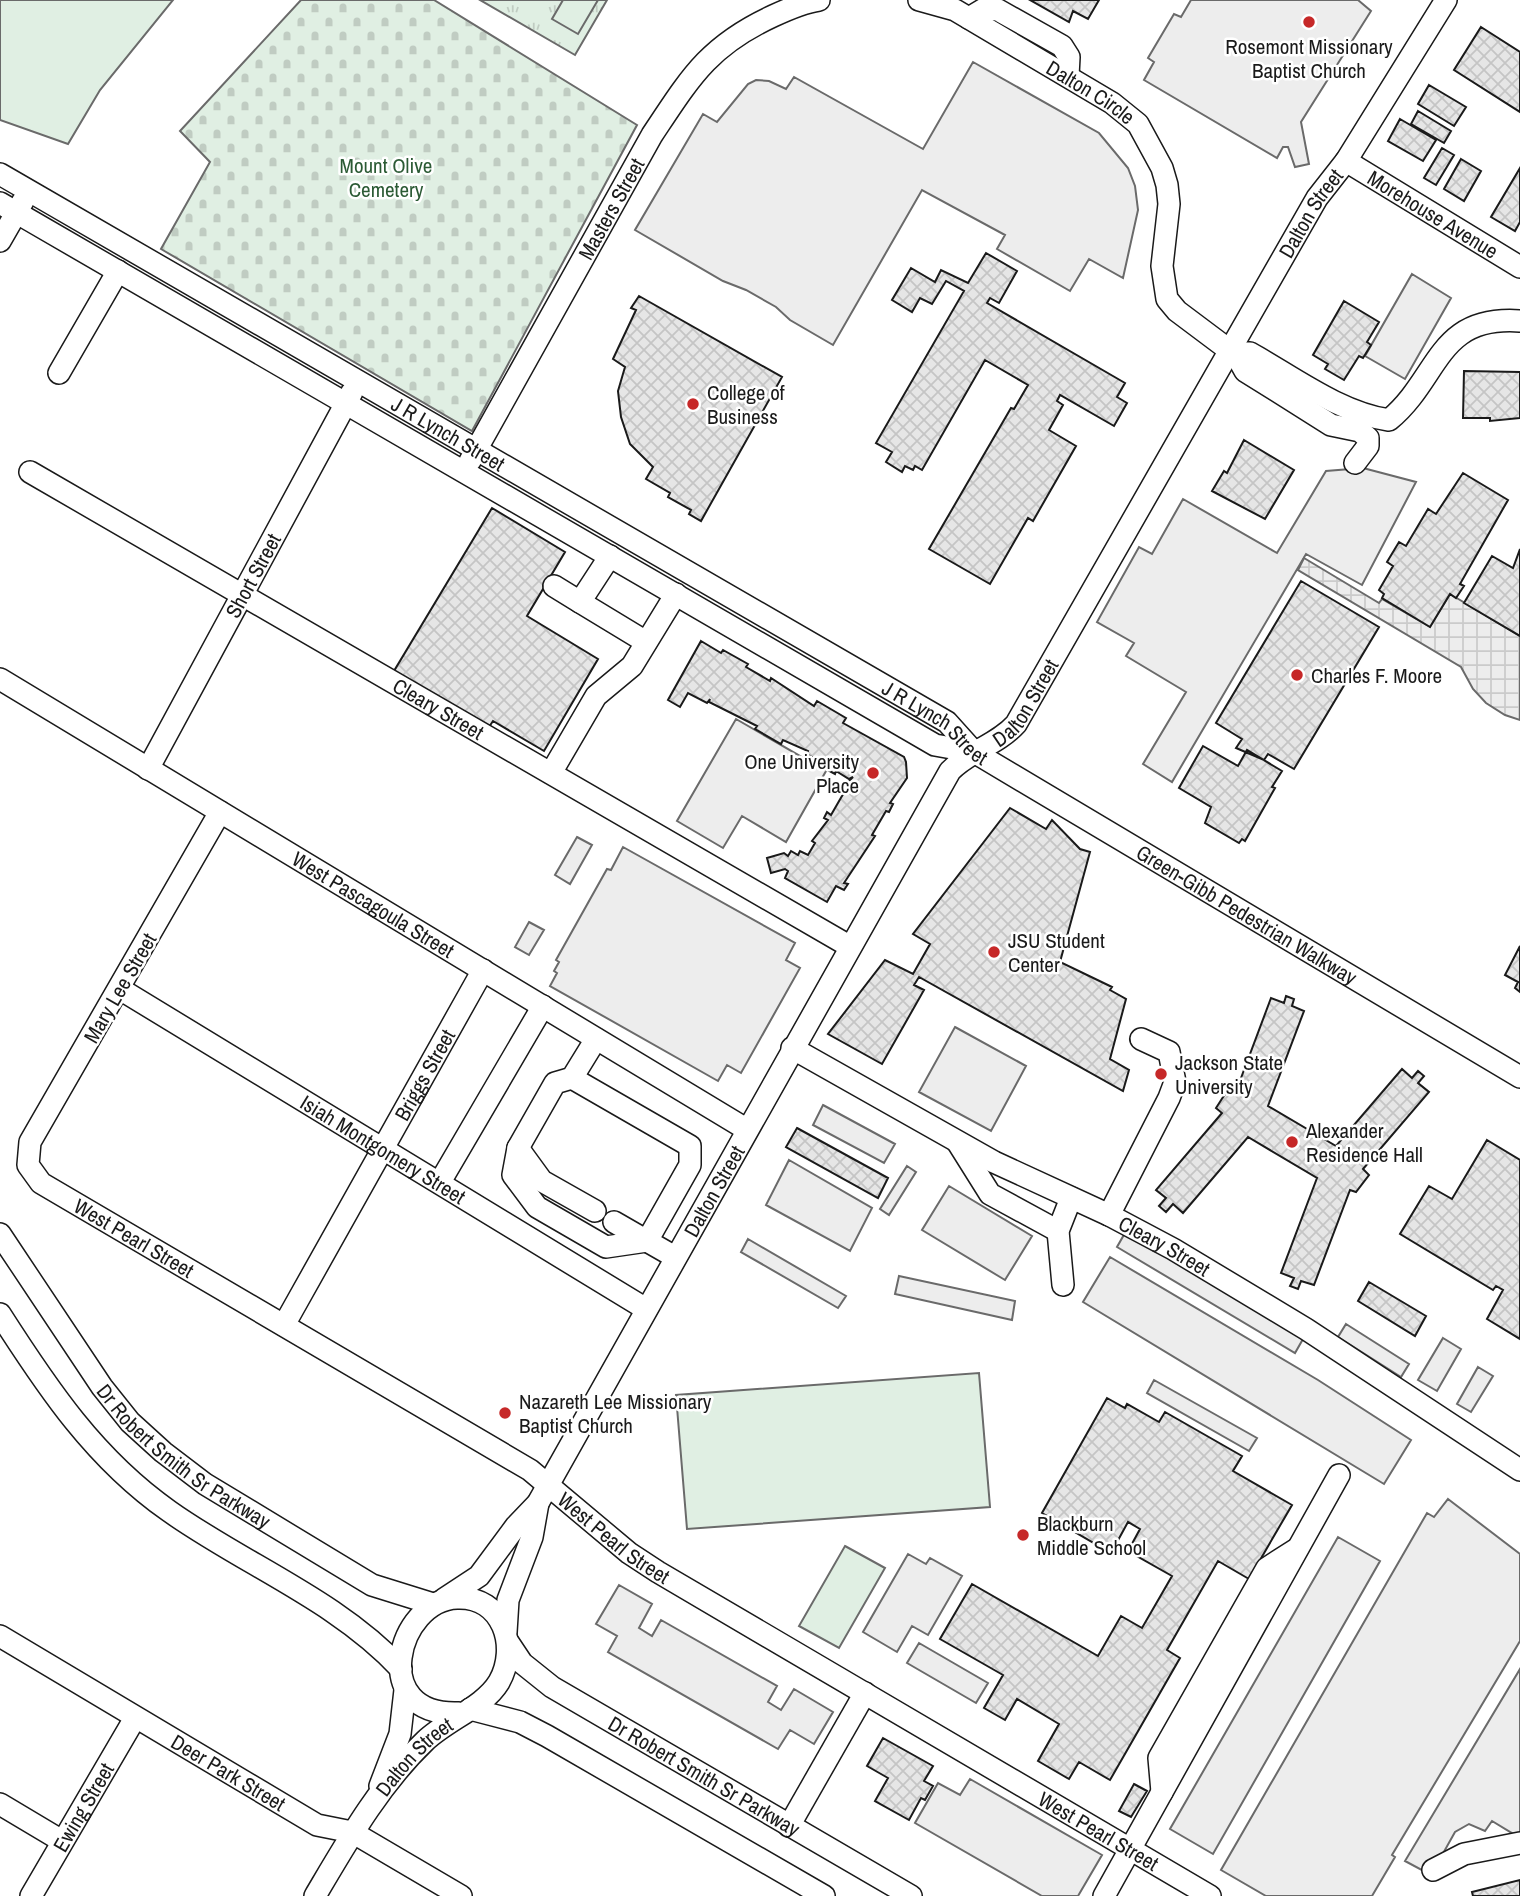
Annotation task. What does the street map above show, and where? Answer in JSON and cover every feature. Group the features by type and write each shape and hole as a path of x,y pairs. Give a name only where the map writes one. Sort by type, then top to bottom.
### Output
{"street":[{"path":"813,0 819,0"},
{"name":"Masters Street","path":"464,471 652,135 687,84 715,50 724,44 752,26 813,0"},
{"name":"Dalton Circle","path":"919,0 955,10 1121,109 1138,124 1162,168 1169,204 1162,266 1167,299 1177,311 1232,351"},
{"name":"Dalton Street","path":"438,1601 479,1576 543,1494 849,946 950,771 974,752 1005,737 1016,724 1232,351 1317,198 1346,161 1446,0"},
{"name":"Morehouse Avenue","path":"1346,161 1520,267"},
{"name":"J R Lynch Street","path":"0,174 947,722 974,752"},
{"path":"0,241 8,208 29,190"},
{"name":"J R Lynch Street","path":"8,208 935,744 974,752"},
{"path":"59,373 118,271"},
{"path":"1232,351 1250,353 1370,418 1389,420 1404,408 1444,346 1457,335 1476,324 1500,320 1520,321"},
{"path":"1232,351 1241,369 1331,425 1360,432 1368,438 1368,446 1355,463"},
{"name":"Short Street","path":"148,769 359,382"},
{"name":"Cleary Street","path":"30,472 849,946"},
{"path":"580,602 610,556"},
{"path":"554,586 646,642"},
{"path":"551,773 596,696 632,666 676,594"},
{"name":"West Pascagoula Street","path":"0,680 746,1129"},
{"name":"Green-Gibb Pedestrian Walkway","path":"974,752 1520,1077"},
{"name":"Mary Lee Street","path":"28,1165 30,1142 220,812"},
{"name":"Briggs Street","path":"284,1325 483,970"},
{"name":"Isiah Montgomery Street","path":"120,989 384,1147 646,1309"},
{"path":"440,1182 543,1006"},
{"path":"596,1039 572,1078 555,1083 518,1148 513,1175 537,1207 606,1247 646,1241"},
{"path":"1109,1215 1175,1082 1169,1052 1141,1040"},
{"name":"Cleary Street","path":"792,1048 957,1141 1109,1215 1306,1329 1520,1470"},
{"path":"572,1078 690,1146 690,1165 646,1241"},
{"path":"957,1141 990,1194 1058,1231"},
{"path":"518,1148 541,1181 595,1212"},
{"name":"West Pearl Street","path":"28,1165 41,1183 530,1470 543,1494 629,1553 1131,1849 1199,1893"},
{"path":"690,1165 718,1181"},
{"path":"1063,1285 1058,1231 1071,1198"},
{"path":"614,1223 675,1258"},
{"name":"Dr Robert Smith Sr Parkway","path":"0,1234 102,1387 130,1422 163,1452 205,1484 372,1585 438,1601"},
{"name":"Dr Robert Smith Sr Parkway","path":"0,1314 84,1436 131,1482 214,1541 358,1628 403,1679"},
{"path":"1104,1896 1339,1475"},
{"name":"Dalton Street","path":"507,1637 508,1600 532,1537 543,1494"},
{"path":"471,1598 485,1604 497,1615 507,1637 499,1682 465,1711 439,1714 412,1700 403,1679 405,1641 438,1601 471,1598"},
{"name":"Deer Park Street","path":"0,1636 317,1825 352,1832 461,1896"},
{"name":"Dr Robert Smith Sr Parkway","path":"507,1637 523,1663 552,1687 911,1896"},
{"name":"Dalton Street","path":"372,1804 400,1734 403,1679"},
{"path":"789,1825 865,1693"},
{"name":"Dalton Street","path":"315,1896 352,1832 372,1804 418,1748 465,1711"},
{"name":"Dr Robert Smith Sr Parkway","path":"465,1711 520,1722 824,1896"},
{"name":"Ewing Street","path":"32,1896 135,1718"},
{"path":"0,1804 62,1842"},
{"path":"1433,1870 1464,1854 1520,1843"}],"green space":[{"path":"0,0 173,0 100,90 68,144 0,120"},
{"name":"Mount Olive Cemetery","path":"301,0 434,0 637,125 472,431 161,249 210,162 180,131"},
{"path":"480,0 607,0 575,55"},
{"path":"563,0 598,0 578,34 552,19"},
{"path":"979,1373 990,1507 687,1529 676,1395"},
{"path":"845,1546 885,1568 839,1648 799,1626"}],"shaded area":[{"path":"1191,0 1358,0 1371,11 1301,122 1309,164 1295,167 1288,147 1283,147 1277,158 1144,80 1154,62 1148,58 1174,14 1181,17"},
{"path":"973,62 1099,133 1128,168 1135,186 1138,210 1123,278 1089,259 1070,291 997,249 1005,235 922,190 833,345 790,320 776,307 723,281 635,230 703,114 717,122 748,84 756,80 769,81 786,89 794,77 923,149"},
{"path":"1412,274 1451,298 1405,379 1365,356"},
{"path":"1363,468 1416,482 1362,585 1306,554 1172,782 1143,764 1186,692 1126,656 1134,643 1097,622 1139,547 1152,554 1183,499 1277,553 1326,471"},
{"path":"1304,558 1379,603 1382,599 1430,627 1450,594 1520,636 1520,720 1505,715 1486,703 1473,689 1461,667 1298,570"},
{"path":"736,719 826,771 786,842 742,816 723,848 677,821"},
{"path":"577,837 592,845 570,884 555,875"},
{"path":"623,847 795,943 786,960 800,968 741,1073 727,1065 718,1081 550,986 557,973 554,971 559,962 556,960 607,869 611,870"},
{"path":"529,922 544,930 529,955 515,947"},
{"path":"955,1027 1026,1066 991,1131 919,1092"},
{"path":"823,1105 895,1144 884,1163 813,1125"},
{"path":"789,1160 872,1208 850,1251 766,1205"},
{"path":"907,1166 916,1172 889,1215 880,1209"},
{"path":"949,1186 1032,1236 1005,1280 922,1230"},
{"path":"1129,1226 1307,1332 1295,1353 1117,1247"},
{"path":"748,1239 846,1296 838,1308 741,1252"},
{"path":"1110,1257 1318,1380 1411,1440 1384,1484 1083,1302"},
{"path":"899,1276 1015,1301 1012,1320 895,1294"},
{"path":"1346,1324 1409,1364 1401,1377 1338,1337"},
{"path":"1443,1338 1461,1349 1437,1391 1418,1380"},
{"path":"1478,1367 1493,1376 1471,1412 1457,1404"},
{"path":"1154,1380 1257,1438 1249,1451 1147,1393"},
{"path":"1448,1499 1520,1554 1520,1641 1392,1855 1395,1857 1372,1896 1266,1896 1221,1870 1427,1513 1434,1517"},
{"path":"1338,1537 1380,1561 1213,1854 1170,1829"},
{"path":"908,1554 926,1564 930,1558 962,1576 928,1635 912,1626 897,1652 863,1632"},
{"path":"619,1585 652,1604 639,1628 652,1636 661,1620 777,1686 768,1702 781,1710 794,1689 833,1712 814,1744 790,1730 778,1749 608,1652 617,1636 596,1624"},
{"path":"919,1643 988,1683 976,1703 907,1663"},
{"path":"1520,1669 1520,1838 1492,1821 1485,1831 1469,1824 1455,1832 1431,1875 1405,1861"},
{"path":"970,1779 1102,1855 1078,1896 1042,1896 915,1823 938,1783 960,1795"}],"building":[{"path":"1030,0 1099,0 1088,19 1073,11 1069,22"},
{"path":"1481,27 1520,52 1520,112 1454,70"},
{"path":"1429,85 1466,107 1454,126 1418,104"},
{"path":"1418,111 1451,131 1444,143 1411,124"},
{"path":"1400,119 1436,140 1423,161 1388,141"},
{"path":"1442,148 1454,155 1436,185 1424,178"},
{"path":"1461,159 1481,171 1464,201 1444,189"},
{"path":"1520,168 1520,222 1515,231 1491,217"},
{"path":"986,253 1017,271 999,303 990,298 987,303 1125,383 1117,397 1127,403 1114,426 1060,395 1057,401 1063,405 1049,430 1076,446 1033,521 1028,518 990,584 929,549 1011,408 1014,409 1028,385 985,360 922,470 915,466 913,470 905,466 902,472 886,462 892,452 876,443 964,291 946,281 932,304 920,298 912,312 892,300 911,268 935,282 941,270 968,283"},
{"name":"College of Business","path":"639,296 782,377 701,521 689,514 691,510 668,497 670,493 646,479 653,467 630,444 621,417 618,391 625,367 613,359 636,310 631,308"},
{"path":"1344,301 1379,322 1367,342 1371,345 1363,358 1359,356 1344,380 1325,369 1328,364 1313,355"},
{"path":"1464,371 1520,372 1520,418 1490,421 1490,418 1463,418"},
{"path":"1244,440 1294,470 1265,519 1212,491 1224,471 1227,473"},
{"path":"1463,473 1508,500 1460,584 1464,586 1456,598 1450,594 1430,627 1382,598 1384,594 1379,590 1393,566 1387,562 1399,542 1406,546 1428,509 1436,514"},
{"path":"492,508 565,552 527,616 598,659 544,751 493,721 489,727 394,671"},
{"path":"1520,549 1520,636 1464,603 1492,556 1513,568"},
{"name":"Charles F. Moore","path":"1301,581 1379,627 1294,769 1268,754 1264,760 1236,748 1242,739 1216,723"},
{"name":"One University Place","path":"701,641 748,664 746,667 770,681 771,678 814,706 817,701 846,718 843,723 904,757 907,778 890,803 893,804 889,812 886,811 872,835 875,836 844,883 848,884 844,890 836,886 827,902 785,878 788,871 785,869 771,873 767,858 784,853 788,856 791,851 798,855 800,851 808,855 815,843 812,841 828,820 824,818 827,812 831,815 846,789 843,787 853,777 849,779 818,765 820,762 807,754 808,751 783,740 781,744 755,729 757,726 709,702 710,699 707,703 688,693 680,707 668,700"},
{"path":"1203,746 1238,766 1247,750 1282,771 1245,841 1242,839 1239,843 1205,823 1211,807 1179,788"},
{"name":"JSU Student Center","path":"1010,808 1046,829 1052,820 1080,849 1090,852 1060,962 1112,987 1110,990 1126,999 1110,1059 1129,1070 1123,1091 919,977 914,985 924,990 882,1064 828,1034 885,960 913,974 930,944 913,934"},
{"path":"1520,946 1520,992 1515,988 1518,982 1505,975"},
{"name":"Alexander Residence Hall","path":"1286,996 1294,999 1292,1006 1304,1011 1268,1106 1336,1146 1402,1069 1412,1078 1418,1071 1424,1076 1418,1083 1429,1092 1363,1169 1369,1175 1356,1192 1350,1190 1314,1285 1301,1281 1298,1289 1290,1286 1294,1278 1281,1273 1317,1178 1248,1137 1183,1213 1173,1204 1166,1212 1159,1206 1166,1198 1156,1190 1222,1113 1216,1108 1227,1091 1235,1094 1271,998 1284,1003"},
{"path":"797,1128 888,1178 878,1198 786,1147"},
{"path":"1487,1140 1520,1160 1520,1339 1487,1319 1503,1290 1496,1286 1493,1290 1400,1234 1429,1186 1452,1199"},
{"path":"1369,1282 1426,1316 1415,1336 1358,1301"},
{"path":"1107,1398 1125,1408 1127,1404 1159,1422 1165,1412 1242,1456 1233,1471 1292,1505 1249,1579 1218,1561 1167,1650 1180,1658 1110,1780 1079,1762 1069,1779 1038,1761 1059,1724 1017,1699 1005,1720 984,1708 1003,1675 940,1639 972,1584 1098,1656 1121,1616 1142,1628 1172,1576 1128,1551 1140,1529 1128,1522 1111,1553 1042,1513"},
{"path":"883,1738 933,1766 924,1781 933,1786 925,1800 921,1798 909,1820 875,1801 888,1778 867,1766"},
{"path":"1134,1784 1147,1791 1131,1817 1119,1811"},
{"path":"1520,1880 1520,1896 1473,1896 1472,1892"}],"place":[{"name":"Rosemont Missionary Baptist Church","path":"1309,22"},
{"name":"College of Business","path":"693,404"},
{"name":"Charles F. Moore","path":"1297,675"},
{"name":"One University Place","path":"873,773"},
{"name":"JSU Student Center","path":"994,952"},
{"name":"Jackson State University","path":"1161,1074"},
{"name":"Alexander Residence Hall","path":"1292,1142"},
{"name":"Nazareth Lee Missionary Baptist Church","path":"505,1413"},
{"name":"Blackburn Middle School","path":"1023,1535"}]}
